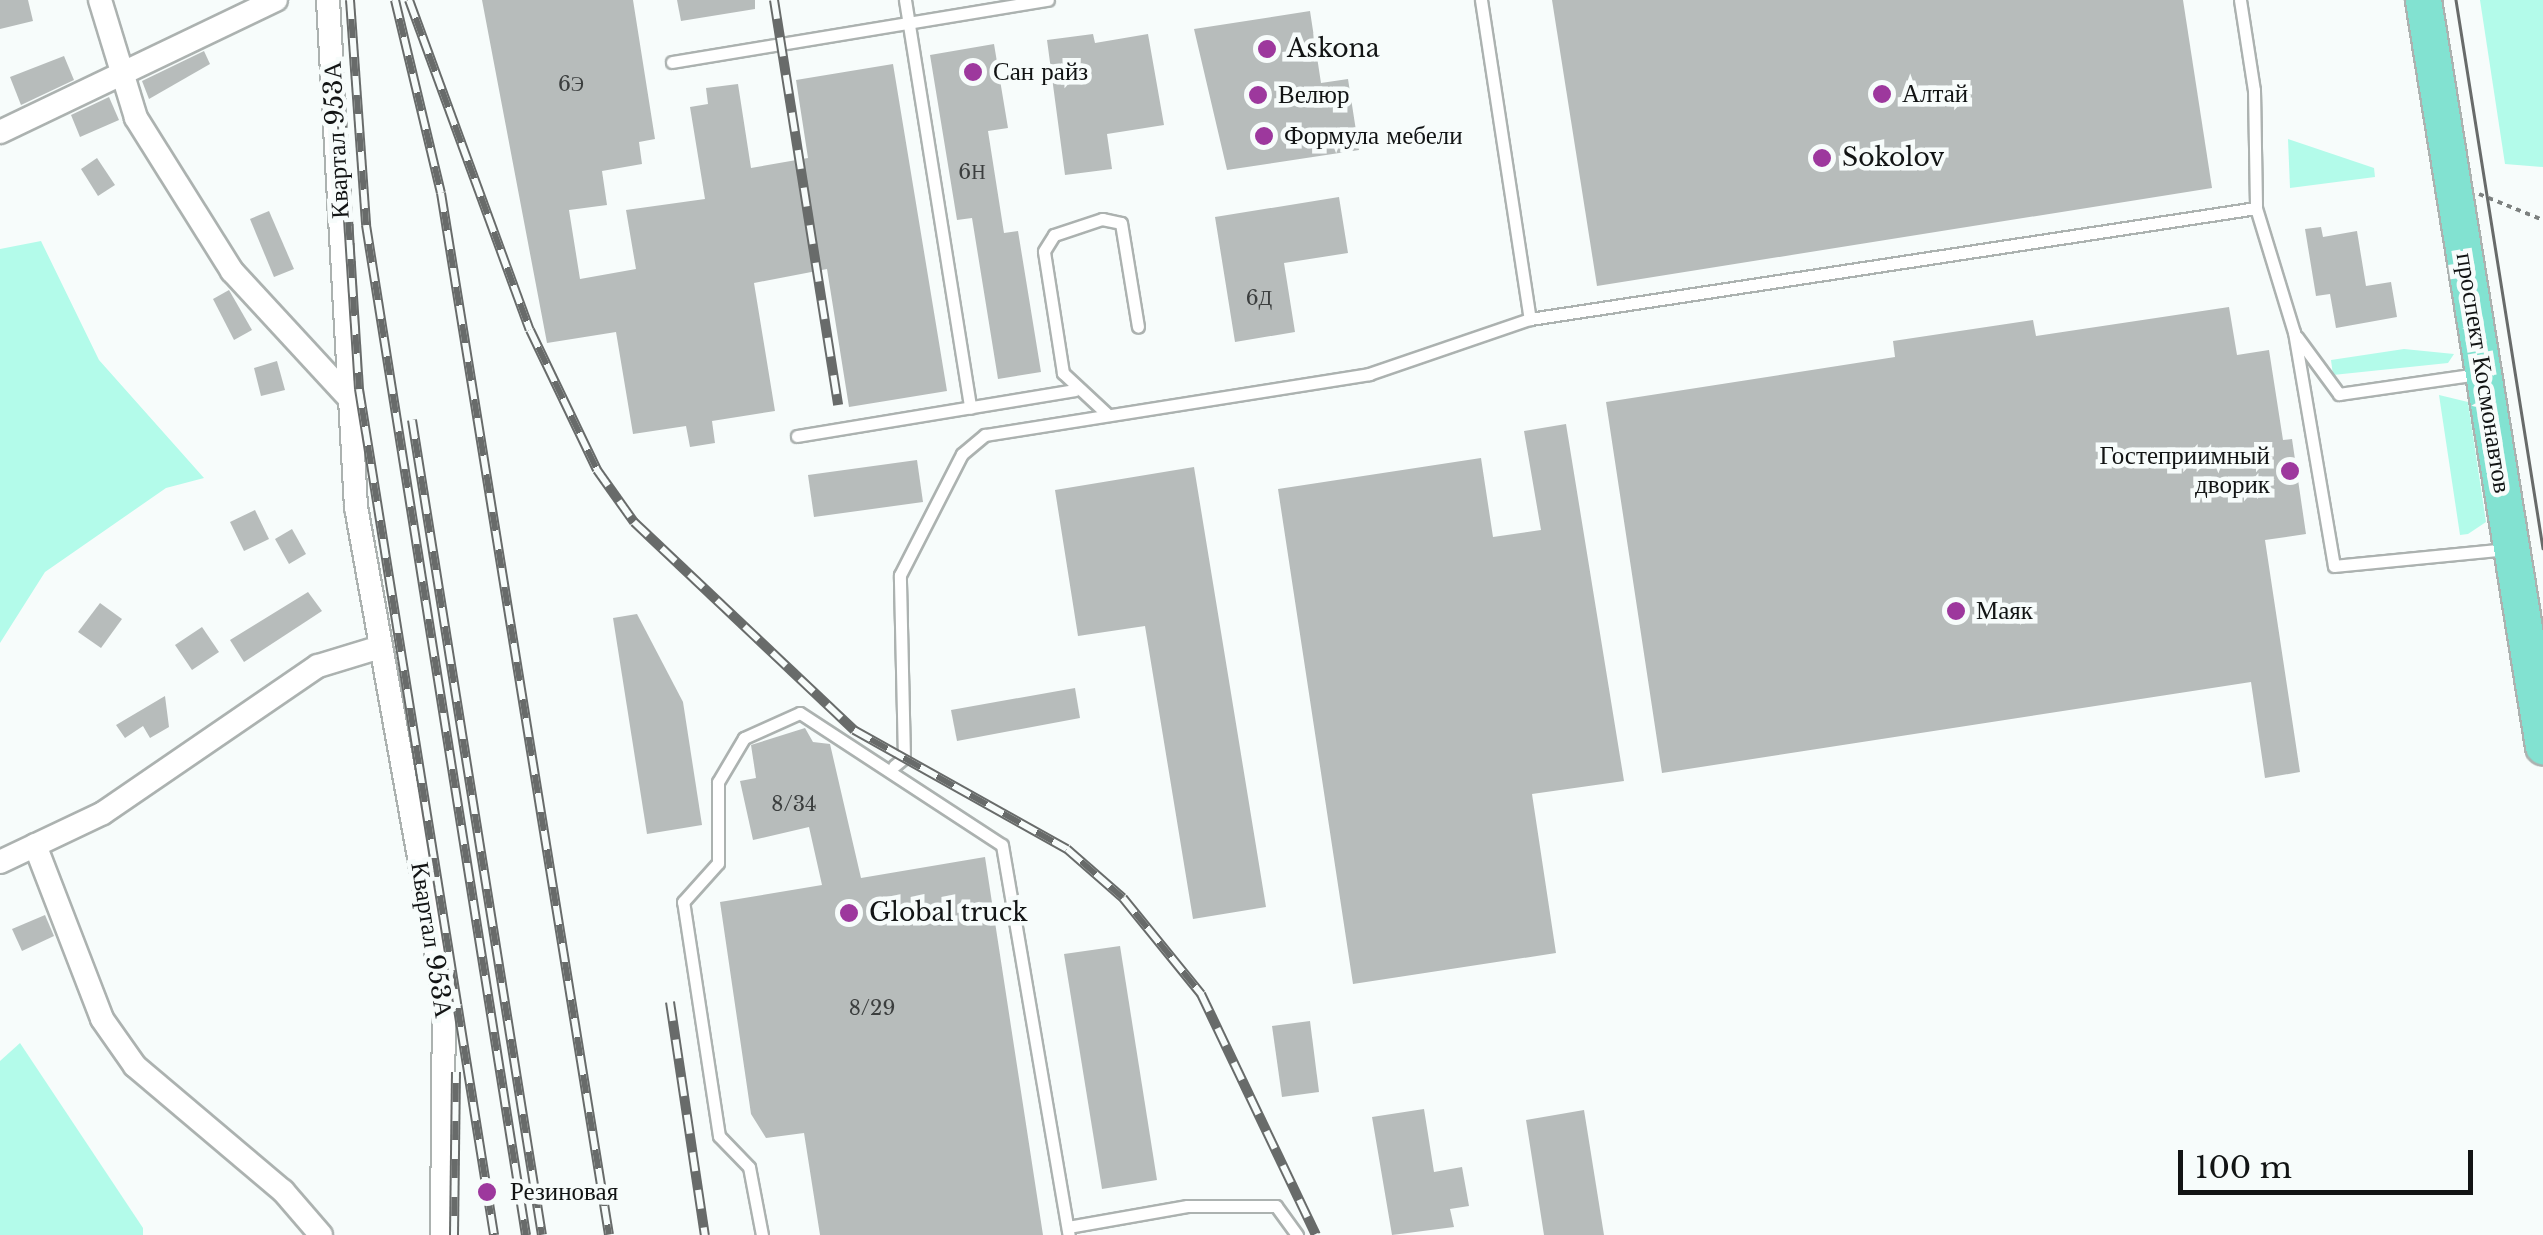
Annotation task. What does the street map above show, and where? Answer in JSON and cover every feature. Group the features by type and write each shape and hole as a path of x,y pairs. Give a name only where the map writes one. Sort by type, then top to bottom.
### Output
{"main road":[{"name":"проспект Космонавтов","path":"2423,0 2543,746"}],"street":[{"path":"100,0 120,79 232,271 351,400"},
{"path":"0,132 120,79 276,0"},
{"name":"Квартал 953А","path":"328,0 351,400 377,648 444,998 442,1235"},
{"path":"0,862 103,813 318,666 377,648"},
{"path":"35,846 102,1020 135,1066 283,1191 321,1235"}],"lane":[{"path":"905,0 970,408"},
{"path":"672,62 1048,0"},
{"path":"1482,0 1530,319"},
{"path":"2240,0 2254,90 2256,208 2294,332 2334,566 2512,548"},
{"path":"894,766 904,758 900,575 962,454 986,434 1369,374 1530,319 2256,208"},
{"path":"1106,413 1074,390 1044,250 1054,235 1102,219 1121,224 1138,327"},
{"path":"2294,332 2340,394 2482,373"},
{"path":"797,436 1074,390"},
{"path":"762,1235 749,1167 719,1136 682,902 718,863 718,782 764,722 800,713 894,766 1002,844 1069,1231 1187,1206 1276,1206 1297,1235"}],"path":[{"path":"2455,199 2486,193 2543,220"}],"green space":[{"path":"2480,0 2543,0 2543,167 2505,164"},
{"path":"2288,139 2374,168 2375,177 2290,188"},
{"path":"41,241 99,360 204,478 166,488 45,572 0,643 0,249"},
{"path":"2404,349 2454,354 2448,363 2333,375 2331,360"},
{"path":"2439,395 2468,402 2486,522 2468,534 2460,535"},
{"path":"20,1043 143,1228 143,1235 0,1235 0,1061"}],"building":[{"path":"0,0 28,0 33,21 0,29"},
{"path":"482,0 633,0 655,139 639,142 642,164 602,171 607,205 569,210 580,279 636,269 626,210 705,199 690,107 708,104 706,88 738,84 751,168 808,158 796,80 893,64 947,391 849,407 827,269 754,283 775,411 712,421 715,443 690,447 686,426 633,434 616,332 547,343"},
{"path":"677,0 755,0 755,9 681,21"},
{"name":"Алтай","path":"1552,0 2183,0 2212,188 1597,286"},
{"path":"1310,11 1321,83 1348,79 1359,150 1227,170 1194,29"},
{"path":"1093,34 1095,43 1148,34 1164,125 1107,134 1112,169 1065,175 1047,40"},
{"path":"994,44 1008,128 988,131 1004,233 1018,231 1041,372 998,379 972,218 957,220 930,55"},
{"path":"204,51 210,64 149,99 142,81"},
{"path":"64,56 74,80 21,105 10,77"},
{"path":"109,97 119,120 80,137 71,115"},
{"path":"97,158 115,185 98,196 81,169"},
{"path":"1339,197 1348,253 1284,263 1295,332 1235,342 1215,217"},
{"path":"269,211 294,269 274,277 250,219"},
{"path":"2321,227 2323,237 2357,231 2366,286 2391,282 2397,317 2336,328 2330,294 2316,296 2305,229"},
{"path":"229,290 252,330 234,340 213,299"},
{"name":"Маяк","path":"2229,307 2237,355 2269,350 2283,440 2292,439 2306,534 2265,540 2300,772 2265,778 2251,682 1662,773 1606,402 1895,357 1893,341 2033,320 2036,336"},
{"path":"277,361 285,390 261,396 254,368"},
{"path":"1566,424 1624,781 1532,794 1556,953 1353,984 1278,489 1481,458 1493,537 1541,530 1524,431"},
{"path":"917,460 923,502 814,517 808,475"},
{"path":"1194,467 1266,907 1193,919 1145,626 1078,636 1055,490"},
{"path":"255,510 269,539 244,551 230,522"},
{"path":"292,529 306,554 289,564 275,539"},
{"path":"308,592 322,611 244,662 230,640"},
{"path":"100,603 122,619 101,648 78,632"},
{"path":"637,614 683,702 702,825 647,834 613,618"},
{"path":"202,627 219,652 192,670 175,645"},
{"path":"1075,688 1080,718 957,741 951,710"},
{"path":"165,696 169,727 150,738 143,726 125,738 116,725"},
{"path":"805,728 813,742 830,744 861,878 985,857 1043,1235 820,1235 804,1133 766,1138 751,1114 720,902 822,885 809,827 753,840 740,781 756,778 751,745"},
{"path":"45,915 54,936 22,951 12,929"},
{"path":"1120,946 1157,1180 1102,1189 1064,954"},
{"path":"1310,1021 1319,1092 1282,1097 1272,1026"},
{"path":"1424,1109 1434,1172 1462,1167 1469,1206 1450,1209 1454,1227 1392,1235 1372,1117"},
{"path":"1584,1110 1604,1235 1544,1235 1526,1120"}],"tram line":[{"path":"2456,0 2543,548"}],"railway":[{"path":"350,0 366,225 526,1235"},
{"path":"395,0 441,193 609,1235"},
{"path":"409,0 530,330 597,470 634,522 854,730 1067,849 1123,898 1201,994 1316,1235"},
{"path":"774,0 838,405"},
{"path":"342,126 359,389 494,1235"},
{"path":"412,420 542,1235"},
{"path":"670,1002 705,1235"},
{"path":"454,1235 456,1072"}],"place":[{"name":"Askona","path":"1267,49"},
{"name":"Сан райз","path":"973,72"},
{"name":"Алтай","path":"1882,94"},
{"name":"Велюр","path":"1258,95"},
{"name":"Формула мебели","path":"1264,136"},
{"name":"Sokolov","path":"1822,158"},
{"name":"Гостеприимный дворик","path":"2290,471"},
{"name":"Маяк","path":"1956,611"},
{"name":"Global truck","path":"849,913"},
{"name":"Резиновая","path":"487,1192"}]}
